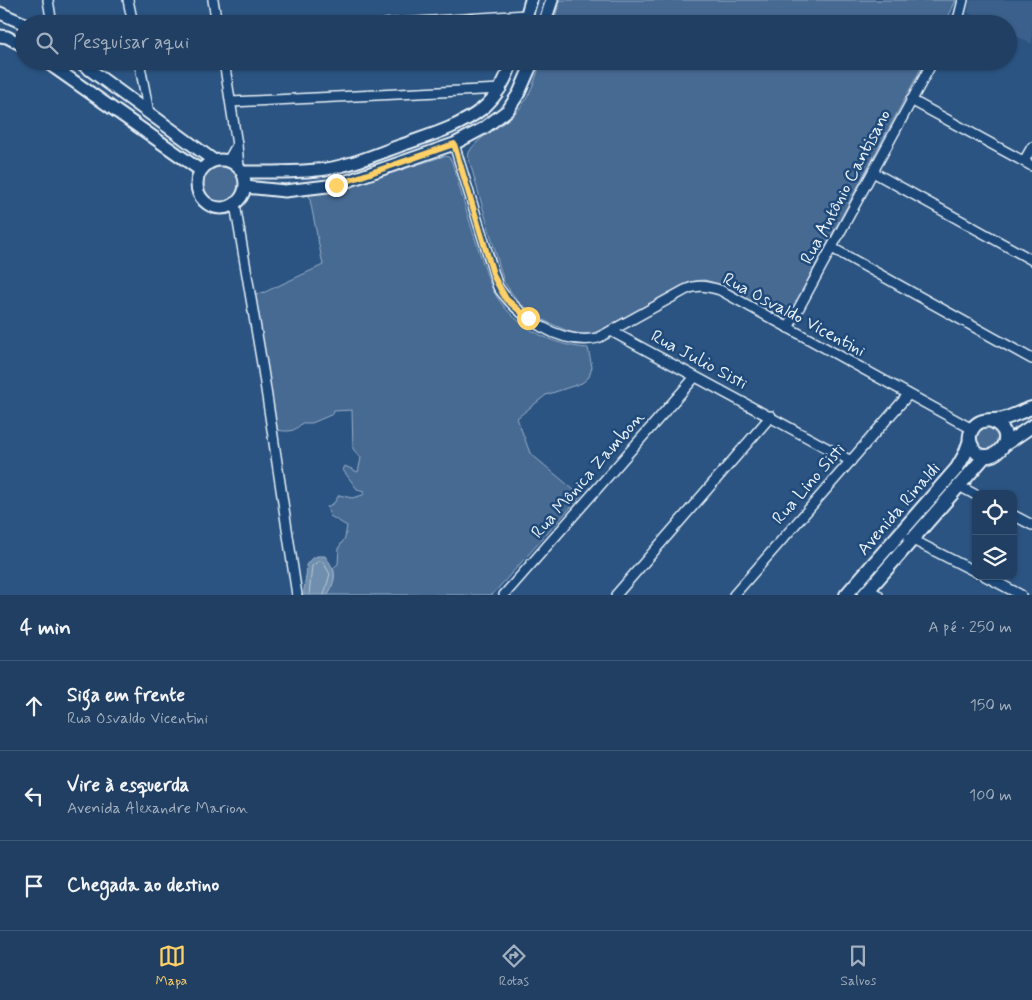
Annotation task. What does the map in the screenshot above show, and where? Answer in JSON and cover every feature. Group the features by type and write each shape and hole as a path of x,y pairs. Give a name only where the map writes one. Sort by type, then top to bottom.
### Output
{"main road":[{"path":"1032,408 1002,419 980,422 971,435 975,451 985,456 996,453 1004,445 1032,426"},
{"path":"992,421 1002,427 1004,445"},
{"name":"Avenida Rinaldi","path":"846,595 957,468 965,454 971,435"},
{"name":"Avenida Rinaldi","path":"870,593 913,539 985,456"}],"street":[{"path":"48,0 50,15"},
{"path":"128,0 131,15"},
{"path":"213,0 216,15"},
{"path":"526,15 531,0"},
{"path":"547,15 552,0"},
{"path":"959,15 963,0"},
{"path":"0,13 15,20"},
{"path":"0,36 15,41"},
{"path":"58,70 200,170"},
{"path":"90,70 213,160"},
{"path":"141,70 149,113"},
{"path":"226,70 237,145 236,167 245,179 245,187 240,199 235,204 228,208 219,208 204,202 196,186 200,170 213,160 221,159 236,167 285,173 327,169 358,161 452,127 482,109 502,89 509,70"},
{"path":"245,187 285,191 336,185 454,144 484,128 508,110 519,93 529,70"},
{"name":"Rua Antônio Cantisano","path":"788,328 928,70"},
{"path":"231,102 502,89"},
{"path":"911,100 1028,164 1032,146"},
{"name":"Rua Osvaldo Vicentini","path":"454,144 494,277 506,299 539,325 571,338 587,340 598,338 694,286 706,286 720,290 908,395 971,435"},
{"path":"873,172 1032,260"},
{"path":"235,204 263,370 297,595"},
{"path":"832,248 1032,359"},
{"name":"Rua Julio Sisti","path":"611,331 851,461"},
{"name":"Rua Mônica Zambon","path":"504,595 695,377"},
{"name":"Rua Lino Sisti","path":"734,595 908,395"},
{"path":"616,595 771,416"},
{"path":"959,486 972,493"},
{"path":"1017,517 1032,525"},
{"path":"900,534 972,570"},
{"path":"993,580 1021,595"}],"shaded area":[{"path":"560,0 956,0 949,15 556,15"},
{"path":"970,0 1032,0 1032,44 1017,36 1017,15 972,15 968,13"},
{"path":"538,70 920,70 790,313 779,318 741,296 711,282 701,280 681,286 605,328 593,333 583,334 570,332 545,321 519,303 504,282 468,156 476,144 521,107"},
{"path":"444,156 449,157 452,162 487,276 494,292 505,308 536,333 562,343 588,348 592,367 589,377 582,383 546,395 517,418 530,453 581,496 492,595 328,595 334,578 333,568 338,564 339,547 345,538 347,526 330,516 327,507 334,503 339,495 352,498 363,495 364,491 357,489 343,470 345,466 358,472 361,458 353,449 352,410 334,411 333,414 312,423 302,423 291,431 277,430 255,294 265,292 323,265 309,195 346,188"},
{"path":"225,164 232,167 238,173 241,184 240,192 232,201 225,204 217,204 210,201 202,192 201,180 204,173 213,165"},
{"path":"987,426 992,427 998,433 998,443 992,449 987,450 982,449 976,443 975,438 976,433 982,427"}],"water":[{"path":"317,556 325,556 332,566 333,584 328,595 304,595 306,565"}],"route":[{"path":"336,185 454,144 498,287 506,299 528,318"}]}
